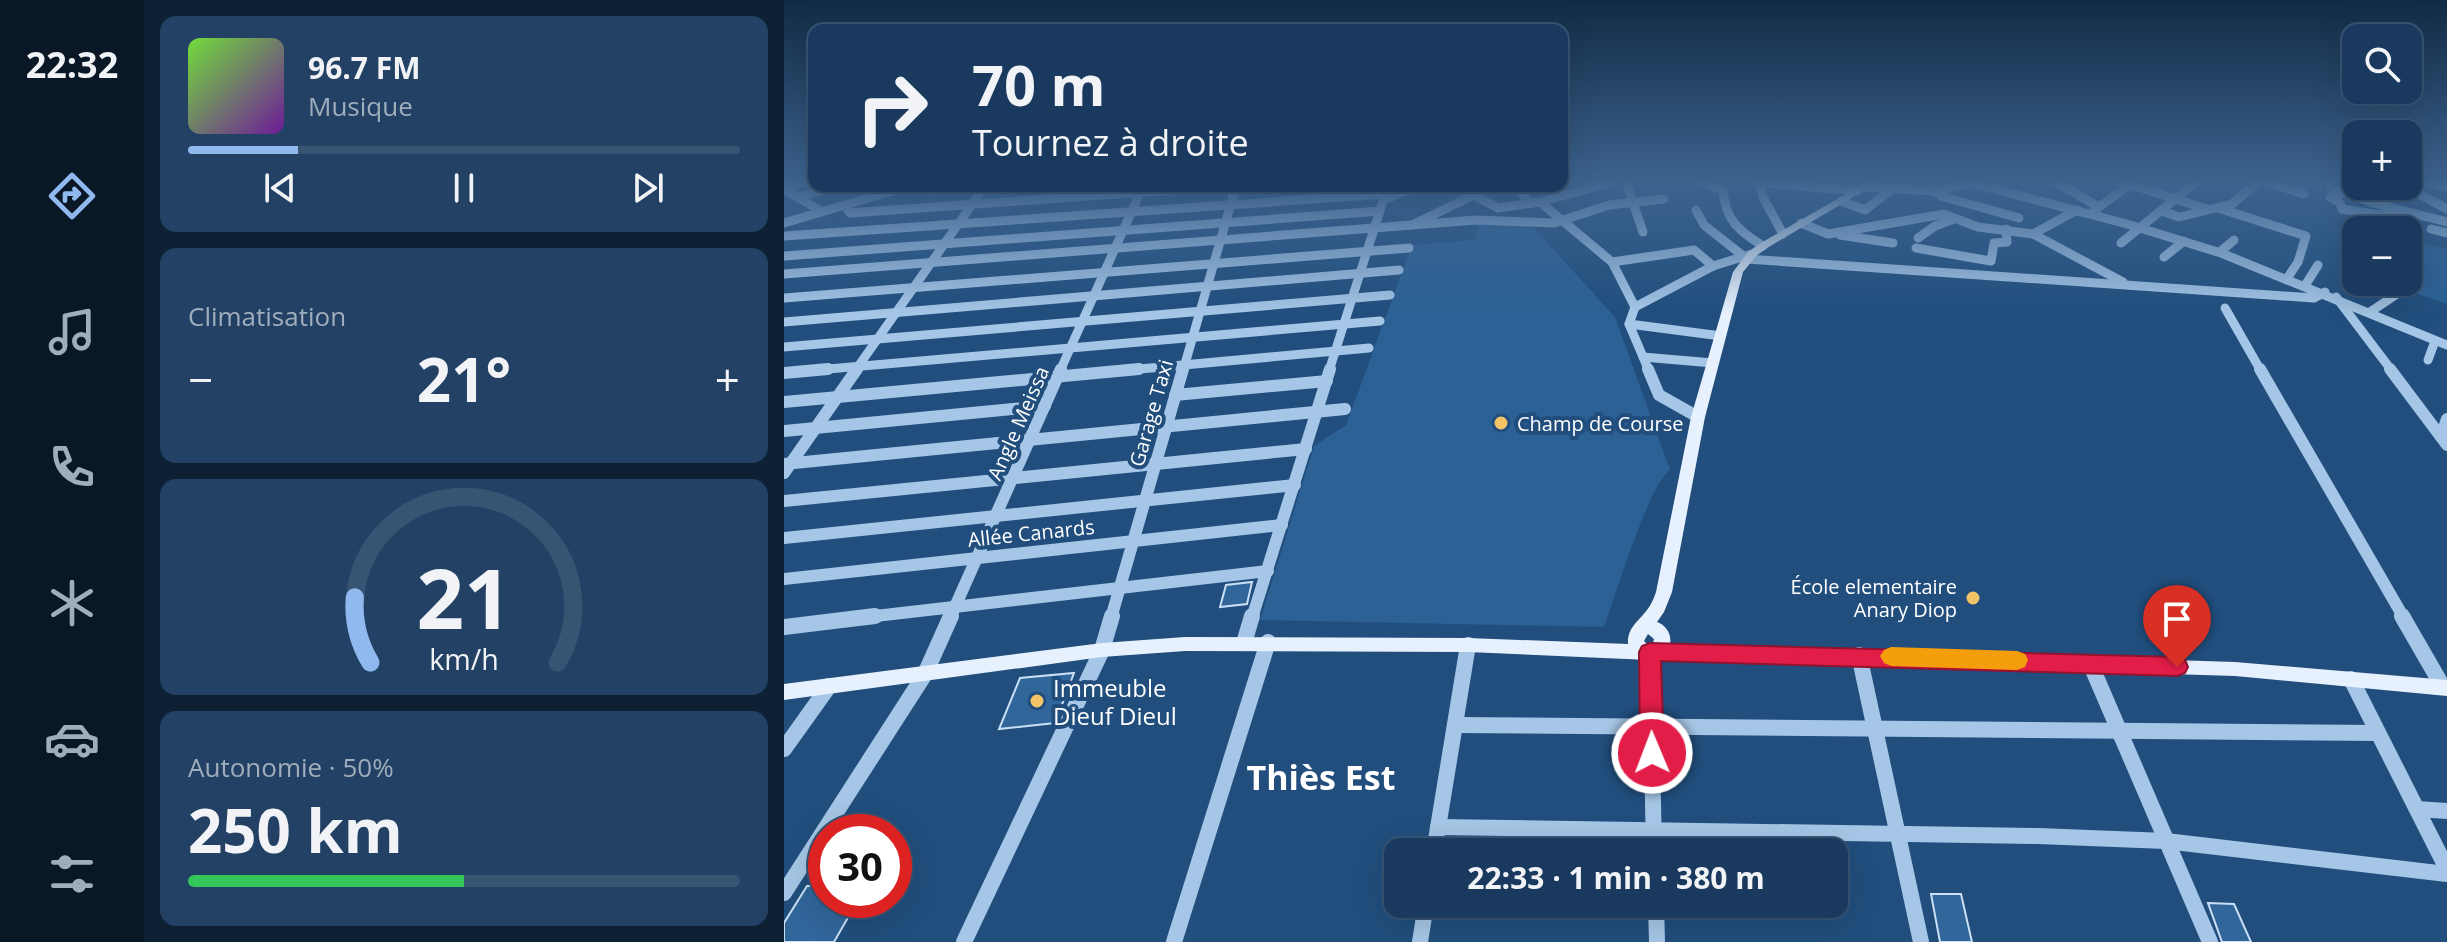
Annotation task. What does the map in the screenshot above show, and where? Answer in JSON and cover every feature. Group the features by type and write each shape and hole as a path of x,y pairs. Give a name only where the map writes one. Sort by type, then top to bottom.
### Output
{"main road":[{"path":"1655,646 1698,417 1734,282 1751,253 1796,226"},
{"path":"1637,633 1656,612 1664,592"},
{"path":"1594,649 1648,628 1655,646"},
{"path":"784,692 1102,650 1268,642 1594,649 1655,646 1710,655 1859,655 2235,669 2445,687"}],"street":[{"path":"784,236 930,226"},
{"path":"786,467 957,226"},
{"name":"Angle Meissa","path":"784,893 925,674 1125,226"},
{"path":"784,256 1188,226"},
{"name":"Garage Taxi","path":"964,942 1102,650 1225,226"},
{"path":"1244,643 1375,226"},
{"path":"784,274 1424,226"},
{"path":"1569,226 1612,262 1635,307"},
{"path":"1641,226 1643,232"},
{"path":"1706,226 1751,253"},
{"path":"1735,226 1742,233 1751,253"},
{"path":"1779,226 1783,234"},
{"path":"1810,226 1893,243"},
{"path":"1833,233 1871,226"},
{"path":"1935,226 1917,243 1991,261 1994,243 2007,242 2006,229"},
{"path":"1975,226 2033,234 2128,285"},
{"path":"2006,229 2010,226"},
{"path":"2033,234 2048,226"},
{"path":"2139,226 2288,277 2447,345"},
{"path":"2288,277 2298,262 2306,236 2290,226"},
{"path":"2121,243 2142,227"},
{"path":"2431,229 2447,233"},
{"path":"2220,252 2234,240"},
{"path":"2164,257 2184,241"},
{"path":"784,298 1409,248"},
{"path":"1612,262 1694,250 1713,266"},
{"path":"1698,417 1659,395 1629,324 1635,307 1713,266 1751,253 2128,285 2314,298 2330,294"},
{"path":"2306,284 2318,265"},
{"path":"784,322 1399,270"},
{"path":"2330,294 2444,441"},
{"path":"784,347 1390,295"},
{"path":"2370,312 2394,296"},
{"path":"2225,308 2445,687"},
{"path":"784,373 1380,321"},
{"path":"1629,324 1721,336"},
{"path":"2428,360 2435,341"},
{"path":"784,402 1369,348"},
{"path":"1643,357 1713,363"},
{"path":"1175,395 1327,381"},
{"path":"784,431 1045,406"},
{"path":"786,467 1345,409"},
{"path":"2444,441 2447,419"},
{"path":"784,501 1306,449"},
{"path":"784,538 1295,485"},
{"name":"Allée Canards","path":"784,579 1282,525"},
{"path":"784,627 1268,571"},
{"path":"1174,942 1268,642"},
{"path":"1436,838 1468,645"},
{"path":"1654,838 1652,727 1655,646"},
{"path":"1859,655 1921,942"},
{"path":"2090,663 2210,942"},
{"path":"2351,679 2447,871"},
{"path":"784,749 829,686"},
{"path":"1455,725 2378,733"},
{"path":"2417,809 2447,811"},
{"path":"1438,827 2166,841 2447,871"},
{"path":"1420,942 1424,918"},
{"path":"1656,918 1657,942"}],"shaded area":[{"name":"Champ de Course","path":"1479,226 1532,226 1615,317 1670,470 1652,496 1604,627 1260,620 1314,446 1346,425 1412,245 1475,240"},
{"path":"2422,243 2447,249 2447,304 2422,296"}],"building":[{"path":"1252,582 1247,604 1220,607 1226,585"},
{"name":"Immeuble Dieuf Dieul","path":"1074,673 1055,723 999,729 1020,678"},
{"path":"807,886 808,918 848,918 834,942 784,942 784,923"},
{"path":"1931,894 1961,894 1972,942 1940,942"},
{"path":"2208,903 2234,904 2251,942 2222,942"}],"slow traffic":[{"path":"1891,656 2017,660"}],"place":[{"name":"Champ de Course","path":"1501,423"},
{"name":"École elementaire Anary Diop","path":"1973,598"},
{"name":"Immeuble Dieuf Dieul","path":"1037,701"}],"district":[{"name":"Thiès Est","path":"1321,777"}],"route":[{"path":"1652,753 1650,652 1653,651 2177,667"}]}
